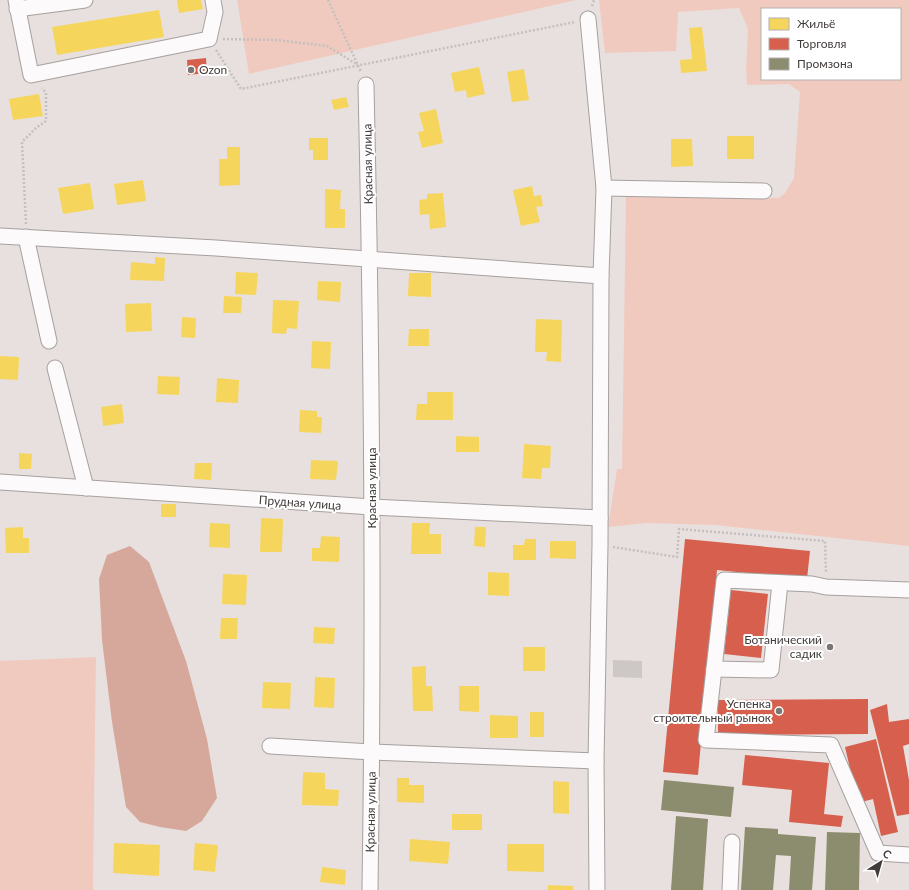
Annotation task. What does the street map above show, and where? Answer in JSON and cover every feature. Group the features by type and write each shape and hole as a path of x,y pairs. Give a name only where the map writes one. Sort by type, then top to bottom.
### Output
{"street":[{"path":"85,0 16,5 31,75 209,39 215,12 213,0"},
{"path":"588,19 604,188 601,276 600,545 596,761 597,890"},
{"name":"Красная улица","path":"366,85 370,259 372,507 372,752 370,890"},
{"path":"604,188 764,191"},
{"path":"0,236 216,248 601,276"},
{"path":"26,237 49,341"},
{"path":"55,368 86,488"},
{"name":"Прудная улица","path":"0,482 372,507 600,518"},
{"path":"909,590 826,587 812,584 724,580 706,740 831,745 878,853 909,855"},
{"path":"714,669 771,670 780,583"},
{"path":"270,746 372,752 596,761"},
{"path":"730,890 732,842"}],"path":[{"path":"328,0 366,85"},
{"path":"209,39 241,89 588,19"},
{"path":"209,39 276,40 327,46 358,66"},
{"path":"26,237 22,142 36,128 46,121 46,93 31,75"},
{"path":"600,545 677,557 679,529 825,541 826,587"}],"shaded area":[{"path":"237,0 576,0 249,74"},
{"path":"599,0 909,0 909,546 715,525 647,523 608,527 617,469 622,469 626,197 779,198 785,193 794,178 800,92 789,84 747,85 746,69 748,29 739,8 678,12 676,51 605,53"},
{"path":"130,546 149,562 186,661 207,739 217,798 202,821 186,831 140,822 126,807 112,722 102,640 99,579 107,555"},
{"path":"96,657 93,890 0,890 0,661"}],"building: Жильё":[{"path":"177,0 201,0 203,9 179,13"},
{"path":"159,10 164,37 57,55 52,27"},
{"path":"702,27 707,71 681,73 680,60 692,59 689,28"},
{"path":"479,67 485,94 467,98 466,90 455,92 451,73"},
{"path":"524,69 529,100 512,102 507,72"},
{"path":"39,94 43,116 13,120 9,99"},
{"path":"346,97 349,107 334,110 331,100"},
{"path":"436,109 443,143 422,148 418,132 424,131 419,113"},
{"path":"727,136 754,136 754,159 727,159"},
{"path":"309,138 328,138 328,160 313,160 313,150 309,150"},
{"path":"671,139 692,139 693,166 671,167"},
{"path":"227,147 240,147 240,185 219,186 219,159 227,159"},
{"path":"143,180 146,201 117,205 114,184"},
{"path":"90,183 94,209 63,214 58,188"},
{"path":"532,186 534,196 541,195 543,206 536,207 540,222 521,226 513,190"},
{"path":"325,189 341,190 340,209 345,209 345,228 325,228"},
{"path":"443,193 446,227 430,229 429,214 420,215 419,200 427,199 427,194"},
{"path":"155,257 165,258 164,281 130,280 131,262 155,264"},
{"path":"236,272 258,273 256,295 235,294"},
{"path":"409,273 431,273 431,297 408,296"},
{"path":"318,281 341,282 340,302 317,300"},
{"path":"224,296 242,297 241,313 223,313"},
{"path":"273,300 299,301 297,329 287,328 286,334 272,333"},
{"path":"151,303 152,331 126,332 125,304"},
{"path":"182,317 196,318 195,338 181,337"},
{"path":"536,319 562,320 561,362 546,361 547,352 535,352"},
{"path":"409,329 429,329 429,346 408,346"},
{"path":"312,341 331,342 330,369 311,368"},
{"path":"0,356 19,357 18,380 0,379"},
{"path":"158,376 180,377 179,395 157,394"},
{"path":"217,378 239,380 238,403 216,402"},
{"path":"427,392 453,392 453,420 416,420 417,404 427,404"},
{"path":"122,404 124,423 103,426 101,407"},
{"path":"300,410 317,411 317,417 322,417 321,433 299,432"},
{"path":"456,436 479,437 479,452 456,452"},
{"path":"524,444 551,446 550,468 542,468 541,479 522,478"},
{"path":"19,453 32,454 31,469 19,469"},
{"path":"311,460 338,461 336,480 310,479"},
{"path":"195,463 212,463 211,480 194,479"},
{"path":"161,504 176,504 176,517 161,517"},
{"path":"261,518 283,519 282,552 260,552"},
{"path":"210,523 230,524 230,548 209,547"},
{"path":"412,523 430,523 429,534 441,534 441,554 411,554"},
{"path":"23,527 23,538 29,538 29,553 6,553 5,528"},
{"path":"475,527 486,527 485,547 474,546"},
{"path":"321,536 340,537 339,562 312,561 312,548 320,548"},
{"path":"525,539 536,539 536,560 513,560 513,545 524,545"},
{"path":"550,541 576,541 576,559 550,558"},
{"path":"488,572 509,573 509,596 488,595"},
{"path":"223,574 247,575 246,605 222,604"},
{"path":"221,618 238,618 237,639 220,639"},
{"path":"314,627 335,628 334,644 313,643"},
{"path":"523,647 545,647 545,671 523,671"},
{"path":"426,666 426,686 432,686 433,711 413,711 412,667"},
{"path":"315,677 335,678 334,708 314,707"},
{"path":"263,682 291,683 290,709 262,708"},
{"path":"459,686 479,686 479,712 459,711"},
{"path":"530,712 544,712 544,737 530,737"},
{"path":"490,715 518,716 518,738 490,738"},
{"path":"303,772 325,773 325,789 339,790 338,806 302,805"},
{"path":"397,778 409,778 409,785 424,785 424,803 397,802"},
{"path":"553,781 569,782 569,814 553,813"},
{"path":"452,814 482,814 482,830 452,830"},
{"path":"410,839 450,842 448,864 409,861"},
{"path":"114,843 160,845 159,876 113,873"},
{"path":"195,843 218,845 215,872 193,870"},
{"path":"507,844 544,844 544,872 507,871"},
{"path":"322,867 346,870 345,885 320,882"},
{"path":"548,885 573,886 573,890 548,890"}],"building: Торговля":[{"path":"206,58 207,73 188,75 187,60"},
{"path":"685,539 810,551 807,579 717,570 698,775 663,772"},
{"path":"731,590 768,594 761,658 724,654"},
{"path":"868,699 868,734 718,735 718,700"},
{"path":"887,704 889,722 909,719 909,744 903,746 909,780 909,814 897,816 870,710"},
{"path":"876,739 898,832 881,836 873,799 858,803 845,747"},
{"path":"745,755 829,763 824,814 843,816 841,827 789,822 792,790 742,785"}],"building: Промзона":[{"path":"664,780 734,787 731,817 661,810"},
{"path":"676,816 708,819 703,890 671,890"},
{"path":"745,827 778,829 778,834 816,837 812,890 789,890 791,856 776,855 773,890 741,890"},
{"path":"827,832 860,833 859,890 825,890"}],"building: Прочее":[{"path":"613,660 642,661 642,678 613,677"}],"place":[{"name":"Ozon","path":"191,70"},
{"name":"Ботанический садик","path":"830,647"},
{"name":"Успенка строительный рынок","path":"779,711"}]}
